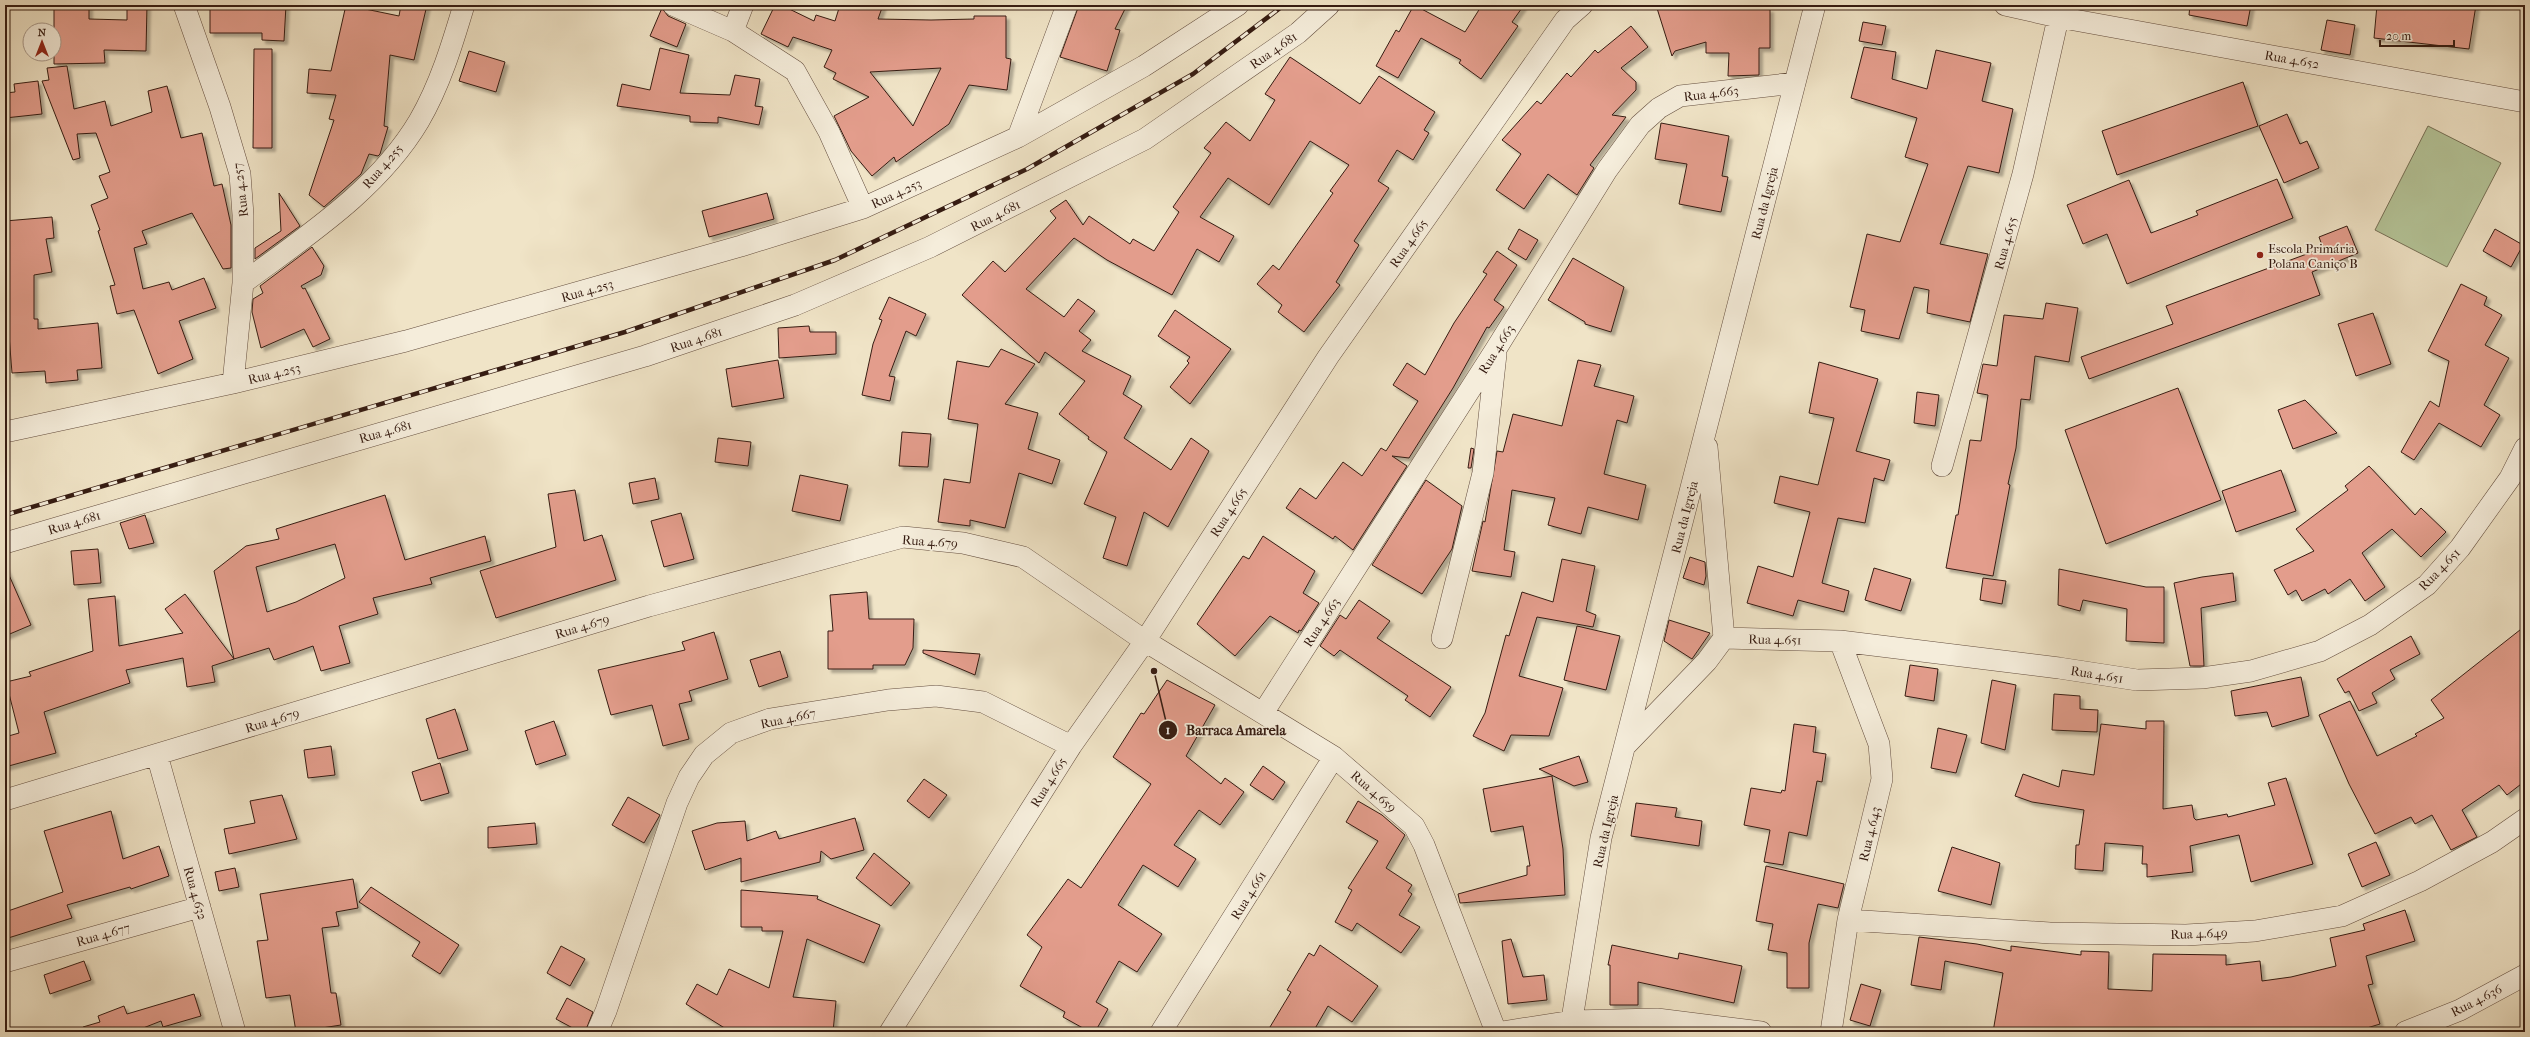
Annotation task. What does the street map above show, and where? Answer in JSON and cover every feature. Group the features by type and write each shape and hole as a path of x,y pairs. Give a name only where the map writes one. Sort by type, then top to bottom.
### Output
{"street":[{"name":"Rua 4.257","path":"184,5 220,107 240,174 244,215 244,283 233,383"},
{"name":"Rua 4.255","path":"244,283 340,209 369,183 395,154 418,122 436,87 464,5"},
{"path":"673,5 733,31 795,71 829,132 863,208"},
{"path":"733,31 743,5"},
{"path":"1018,137 1067,5"},
{"name":"Rua 4.253","path":"5,432 233,383 413,339 733,248 863,208 1018,137 1144,66 1238,5"},
{"name":"Rua 4.681","path":"5,543 646,356 795,305 930,247 1145,139 1298,33 1329,5"},
{"name":"Rua 4.665","path":"890,1032 1071,746 1145,640 1328,357 1565,20 1582,5"},
{"name":"Rua da Igreja","path":"1571,1027 1601,838 1626,746 1815,5"},
{"name":"Rua 4.652","path":"2005,5 2060,11 2525,102"},
{"name":"Rua 4.655","path":"1942,466 2023,174 2060,11"},
{"name":"Rua 4.663","path":"1263,713 1496,349 1607,170 1640,125 1659,108 1680,96 1795,83"},
{"path":"1442,638 1483,473 1496,349"},
{"path":"1626,746 1707,661 1724,638 1705,433"},
{"name":"Rua 4.651","path":"1724,638 1840,641 2060,668 2136,680 2202,678 2252,671 2320,651 2370,625 2427,585 2460,548 2510,478 2525,448"},
{"name":"Rua 4.679","path":"5,800 649,606 903,537 963,543 1023,557 1145,640"},
{"name":"Rua 4.659","path":"1145,640 1334,757 1414,826 1424,845 1496,1032"},
{"name":"Rua 4.643","path":"1831,1032 1848,920 1882,779 1879,744 1840,641"},
{"name":"Rua 4.667","path":"597,1032 606,1011 677,804 689,777 704,755 731,733 770,719 888,700 936,696 983,702 1071,746"},
{"name":"Rua 4.632","path":"157,755 235,1032"},
{"name":"Rua 4.661","path":"1161,1032 1334,757"},
{"name":"Rua 4.649","path":"1848,920 2050,933 2186,935 2255,931 2342,916 2420,881 2492,842 2525,819"},
{"name":"Rua 4.677","path":"5,962 200,907"},
{"name":"Rua 4.636","path":"2405,1032 2460,1010 2525,975"},
{"path":"1502,1032 1657,1019 1761,1032"}],"green space":[{"path":"2428,126 2501,163 2447,267 2375,230"}],"building":[{"path":"54,5 89,5 89,19 127,20 127,5 147,5 146,51 104,50 105,63 54,64 54,62 62,62 62,22 54,22"},
{"path":"210,5 286,5 284,41 262,40 262,33 210,33"},
{"path":"346,5 399,16 401,5 427,5 414,60 390,55 384,126 388,127 380,154 378,156 369,154 361,174 324,207 309,195 334,120 329,119 336,95 307,93 309,69 331,71"},
{"path":"775,5 781,5 814,21 816,15 835,21 840,5 883,5 878,19 974,19 974,16 1006,16 1006,58 1011,59 1007,90 969,85 949,124 896,162 894,157 872,176 851,151 834,116 869,97 833,79 836,73 824,67 832,50 793,37 788,47 761,34","holes":["941,68 913,126 870,72"]},
{"path":"1079,5 1127,5 1115,29 1120,30 1107,71 1060,57"},
{"path":"1414,5 1465,32 1482,5 1524,5 1512,22 1518,26 1481,79 1459,63 1461,60 1421,38 1398,78 1376,66 1396,30 1399,32"},
{"path":"1656,5 1741,5 1741,9 1770,9 1770,48 1759,48 1759,75 1728,76 1729,53 1706,53 1706,42 1675,51 1672,56"},
{"path":"2190,5 2251,5 2247,26 2189,15"},
{"path":"2377,5 2476,5 2469,49 2374,38"},
{"path":"662,8 668,16 686,24 677,47 650,36"},
{"path":"2327,20 2355,25 2350,55 2321,50"},
{"path":"1863,22 1886,26 1882,45 1859,41"},
{"path":"1631,26 1648,47 1621,68 1636,82 1636,90 1612,115 1626,117 1590,165 1594,168 1577,195 1548,174 1524,209 1496,190 1521,154 1502,140 1537,101 1541,104 1567,73 1571,77 1595,50 1598,53"},
{"path":"1864,47 1896,52 1892,79 1927,89 1936,50 1991,63 1982,101 2013,109 1999,173 1968,166 1940,244 1988,254 1970,322 1927,313 1929,290 1914,287 1899,339 1861,331 1865,310 1850,307 1867,234 1900,242 1928,164 1905,157 1917,118 1851,98"},
{"path":"660,48 689,55 680,93 730,95 735,75 760,79 755,106 763,107 759,125 718,117 718,123 690,122 690,116 617,106 622,84 650,90"},
{"path":"254,49 272,49 272,148 253,148"},
{"path":"469,51 505,62 496,92 459,81"},
{"path":"1290,57 1360,104 1379,76 1435,112 1424,130 1429,133 1413,160 1397,150 1378,181 1389,188 1354,241 1359,245 1336,282 1340,285 1304,332 1278,312 1282,305 1257,284 1273,265 1279,270 1333,193 1330,191 1349,165 1310,141 1269,205 1228,178 1200,217 1234,236 1219,262 1197,249 1172,295 1107,260 1074,238 1026,289 1064,317 1078,299 1095,311 1079,331 1091,340 1082,351 1131,376 1123,394 1142,406 1124,438 1171,470 1191,438 1209,451 1168,527 1144,512 1127,566 1103,558 1116,517 1084,504 1107,452 1088,439 1089,437 1059,414 1085,381 1045,352 1039,363 962,295 993,261 1005,272 1056,218 1050,211 1066,200 1083,225 1089,216 1130,244 1133,239 1154,251 1179,212 1173,207 1211,153 1204,148 1226,122 1250,141 1275,100 1265,94"},
{"path":"67,66 74,109 105,101 111,126 152,112 148,91 167,86 181,138 202,133 214,186 222,184 231,225 231,268 223,269 192,213 142,231 147,244 134,248 143,289 169,282 172,290 204,278 216,308 179,321 193,359 158,374 134,310 117,314 110,286 115,285 98,231 100,230 91,205 108,198 99,176 110,172 96,133 77,134 80,158 73,160 42,81 49,80 47,68"},
{"path":"38,81 42,114 5,118 5,93 15,92 14,84"},
{"path":"2243,82 2258,126 2117,175 2102,131"},
{"path":"2287,114 2300,144 2307,141 2319,168 2284,183 2259,126"},
{"path":"1661,123 1729,136 1722,176 1728,177 1721,212 1679,204 1687,164 1655,159"},
{"path":"2277,179 2293,218 2127,284 2107,234 2083,244 2067,205 2129,180 2151,233 2198,215 2196,211"},
{"path":"279,193 300,226 255,259 255,248 281,231"},
{"path":"767,193 774,219 709,237 702,211"},
{"path":"52,217 54,238 46,239 52,272 34,275 34,319 38,319 38,329 98,323 102,368 77,370 78,380 46,383 45,371 12,373 9,335 5,335 5,221"},
{"path":"2347,226 2358,253 2312,272 2320,295 2089,379 2081,357 2173,324 2166,306 2323,248 2319,237"},
{"path":"1519,229 1538,240 1526,260 1508,249"},
{"path":"2495,229 2523,245 2511,267 2483,251"},
{"path":"312,247 324,266 321,275 301,286 303,289 305,288 330,339 313,347 304,329 261,348 252,312 253,299 263,293 260,286"},
{"path":"1497,251 1517,265 1494,300 1504,307 1489,328 1487,327 1453,388 1409,458 1392,456 1407,466 1353,550 1335,536 1333,539 1286,508 1300,488 1316,499 1343,462 1362,476 1381,448 1386,451 1418,401 1393,385 1407,363 1425,375 1454,323 1487,274 1483,272"},
{"path":"1573,258 1624,287 1611,332 1585,324 1585,322 1548,300"},
{"path":"2461,284 2487,297 2484,305 2502,315 2485,345 2509,358 2484,405 2500,415 2481,447 2439,423 2414,460 2401,452 2430,401 2439,407 2449,361 2428,351"},
{"path":"889,297 926,314 916,336 906,331 889,376 895,377 890,401 862,395 873,344 882,320 879,319"},
{"path":"2046,303 2078,308 2069,362 2035,356 2030,400 2021,399 2016,448 2008,484 2010,485 1993,576 1946,568 1956,515 1958,515 1970,440 1981,441 1988,395 1977,393 1983,364 1997,366 2004,315 2043,319"},
{"path":"1175,310 1231,349 1190,404 1170,387 1189,363 1187,361 1190,357 1158,336"},
{"path":"2373,313 2391,364 2356,376 2338,324"},
{"path":"809,326 810,332 836,332 836,354 779,358 778,328"},
{"path":"1001,349 1035,364 1005,404 1038,413 1028,449 1060,460 1052,484 1019,473 1005,528 970,520 970,526 938,522 944,479 970,483 978,424 948,419 957,361 989,367"},
{"path":"778,360 784,398 732,407 726,369"},
{"path":"1578,360 1601,365 1594,386 1634,396 1627,423 1617,420 1604,474 1646,485 1638,520 1588,507 1581,534 1548,525 1555,498 1512,490 1504,550 1515,552 1511,577 1472,571 1483,521 1485,522 1497,451 1503,452 1513,414 1562,426"},
{"path":"1819,362 1878,379 1856,451 1890,460 1884,481 1874,478 1865,523 1838,518 1822,583 1849,591 1844,612 1798,600 1793,616 1747,603 1758,566 1793,577 1810,512 1774,503 1780,476 1818,485 1834,418 1809,413"},
{"path":"2178,388 2221,500 2106,544 2065,430"},
{"path":"1917,392 1939,395 1935,426 1914,423"},
{"path":"2305,400 2337,433 2293,449 2278,410"},
{"path":"902,432 931,434 928,467 899,466"},
{"path":"718,438 751,442 748,466 715,462"},
{"path":"1471,448 1474,449 1471,468 1468,468"},
{"path":"2369,466 2415,515 2421,508 2446,532 2421,557 2392,529 2362,553 2385,587 2365,601 2350,579 2328,594 2325,589 2302,601 2296,590 2288,595 2274,570 2314,551 2296,529 2348,490 2345,486"},
{"path":"2281,470 2296,511 2236,532 2222,491"},
{"path":"800,475 848,485 840,521 792,511"},
{"path":"655,478 659,499 633,504 629,483"},
{"path":"1426,480 1462,506 1452,549 1422,594 1372,565"},
{"path":"575,490 584,541 602,535 616,580 496,618 480,571 556,547 548,494"},
{"path":"385,495 405,560 485,536 491,561 430,578 432,584 373,598 378,614 339,626 350,663 321,671 313,646 274,660 269,648 234,659 214,571 246,546 279,539 276,529","holes":["335,544 345,578 296,602 267,612 256,567"]},
{"path":"681,513 694,559 664,567 651,521"},
{"path":"145,515 154,543 129,549 120,523"},
{"path":"1263,536 1315,571 1303,593 1319,603 1301,631 1299,630 1298,633 1270,616 1235,656 1197,624 1243,556 1249,559"},
{"path":"98,549 101,583 74,585 71,551"},
{"path":"1690,557 1705,562 1706,576 1704,585 1683,578"},
{"path":"1562,559 1595,566 1586,611 1596,615 1593,627 1537,617 1519,676 1563,688 1549,736 1511,735 1504,751 1473,736 1485,713 1506,635 1509,636 1522,592 1553,602"},
{"path":"5,566 31,625 5,636"},
{"path":"1874,568 1911,579 1901,611 1865,600"},
{"path":"2059,569 2146,587 2164,587 2164,643 2126,641 2127,609 2083,600 2080,611 2058,605"},
{"path":"2233,573 2236,601 2201,608 2204,666 2190,666 2174,583 2202,577"},
{"path":"1983,578 2006,581 2002,604 1980,600"},
{"path":"867,592 869,619 914,619 913,648 905,665 873,665 873,669 828,669 828,631 833,631 830,595"},
{"path":"185,594 234,659 212,666 215,682 187,687 183,658 126,670 130,683 44,712 56,753 5,767 5,737 19,733 6,682 31,676 29,672 93,651 88,599 115,596 119,646 183,633 165,609"},
{"path":"1359,600 1390,621 1377,638 1451,687 1430,717 1405,700 1408,696 1340,650 1334,656 1320,646 1340,615 1346,619"},
{"path":"1669,620 1710,633 1692,659 1664,641"},
{"path":"1577,626 1620,636 1606,690 1564,680"},
{"path":"2525,626 2525,781 2507,795 2499,785 2462,810 2477,837 2451,850 2432,815 2415,824 2411,817 2375,834 2349,784 2319,715 2350,701 2377,756 2417,736 2415,734 2444,718 2431,700"},
{"path":"714,632 728,679 689,691 692,701 679,704 689,739 663,746 652,705 611,715 598,670 685,650 682,642"},
{"path":"2411,636 2420,654 2390,670 2395,679 2372,693 2377,703 2359,711 2349,691 2345,693 2337,679"},
{"path":"923,650 980,654 975,675 923,653"},
{"path":"780,651 788,677 759,687 750,660"},
{"path":"1910,665 1938,669 1934,701 1905,696"},
{"path":"2301,677 2309,716 2272,727 2267,712 2235,716 2231,691"},
{"path":"1167,680 1215,705 1186,756 1221,784 1225,778 1244,792 1220,825 1199,810 1174,845 1196,859 1178,887 1143,865 1118,905 1162,934 1137,972 1119,961 1096,1002 1108,1009 1095,1032 1090,1032 1063,1017 1065,1012 1020,986 1042,947 1027,935 1068,879 1081,888 1151,784 1113,757 1141,713 1144,714"},
{"path":"1992,680 2016,685 2005,750 1981,743"},
{"path":"2054,694 2080,696 2080,709 2098,710 2097,732 2052,730"},
{"path":"455,709 468,750 438,759 426,719"},
{"path":"554,721 566,755 536,765 525,731"},
{"path":"2146,721 2164,721 2163,809 2192,805 2194,818 2196,820 2227,814 2228,817 2275,805 2268,783 2286,778 2313,864 2251,882 2239,835 2190,846 2193,872 2147,877 2147,864 2142,864 2143,846 2105,843 2103,871 2075,869 2076,845 2079,845 2084,810 2032,802 2015,796 2023,774 2059,787 2062,770 2094,775 2101,724 2146,729"},
{"path":"1794,724 1816,727 1813,752 1826,754 1822,782 1817,781 1807,836 1789,832 1783,865 1764,862 1770,830 1744,825 1751,788 1781,793 1782,790 1785,791"},
{"path":"1938,728 1967,735 1956,773 1931,768"},
{"path":"331,746 335,775 308,778 304,750"},
{"path":"1579,756 1588,782 1574,786 1539,769"},
{"path":"440,763 449,793 421,801 412,772"},
{"path":"1263,766 1285,782 1273,800 1250,785"},
{"path":"1552,776 1563,849 1565,895 1460,903 1458,894 1527,875 1527,866 1530,866 1523,826 1491,832 1483,789"},
{"path":"924,779 947,795 929,818 907,801"},
{"path":"282,795 297,839 229,854 224,829 255,823 250,801"},
{"path":"628,797 660,815 644,843 612,825"},
{"path":"1358,801 1382,815 1405,835 1386,868 1412,885 1408,891 1412,894 1399,915 1420,927 1401,953 1357,923 1352,931 1335,922 1352,890 1348,888 1378,841 1346,822"},
{"path":"1636,803 1677,808 1675,817 1702,821 1699,846 1631,836"},
{"path":"111,811 123,859 159,846 169,876 131,889 130,887 67,905 72,918 5,939 5,912 63,892 44,831"},
{"path":"855,818 864,850 831,859 821,851 820,862 741,882 741,858 705,870 692,831 717,823 745,821 747,841 776,831 779,839"},
{"path":"535,823 537,844 488,848 488,827"},
{"path":"2376,842 2390,875 2362,887 2348,854"},
{"path":"1952,847 2000,863 1991,905 1938,891"},
{"path":"874,853 910,883 891,906 856,878"},
{"path":"1766,866 1844,884 1838,908 1818,904 1809,943 1809,988 1787,988 1787,953 1768,950 1773,924 1756,921"},
{"path":"235,868 239,887 219,891 215,872"},
{"path":"353,879 358,908 336,912 339,926 322,928 331,993 336,993 341,1025 296,1032 290,995 266,998 257,941 268,940 260,894"},
{"path":"371,887 459,945 440,974 412,956 420,942 359,902"},
{"path":"741,890 818,896 817,899 880,925 864,963 807,939 793,997 836,1001 833,1032 731,1032 686,1004 697,984 717,995 729,969 769,988 783,931 762,931 762,927 741,927"},
{"path":"2405,910 2415,941 2366,956 2373,984 2368,985 2380,1024 2354,1032 1993,1032 2003,973 1945,961 1941,990 1911,985 1919,937 1977,944 2011,951 2011,946 2081,955 2081,951 2109,952 2108,989 2152,991 2153,954 2226,955 2226,965 2260,961 2262,981 2291,977 2336,966 2330,938 2365,930 2363,924"},
{"path":"1511,939 1523,977 1544,975 1547,1000 1508,1004 1502,941"},
{"path":"1320,945 1378,986 1352,1022 1328,1006 1313,1032 1267,1032 1291,992 1287,990 1309,953 1314,956"},
{"path":"1612,945 1678,959 1679,953 1742,966 1734,1003 1638,982 1638,1005 1610,1005 1610,965 1608,965"},
{"path":"561,946 585,959 570,986 547,973"},
{"path":"84,961 91,980 50,994 44,975"},
{"path":"1861,984 1881,990 1870,1026 1850,1020"},
{"path":"194,994 201,1016 163,1027 161,1021 133,1032 84,1032 83,1027 100,1022 98,1016 124,1006 127,1014"},
{"path":"567,998 593,1012 585,1032 580,1032 556,1019"}],"railway":[{"path":"5,515 625,332 835,260 1027,169 1193,74 1284,5"}],"place":[{"name":"Escola Primária Polana Caniço B","path":"2260,255"},
{"name":"Barraca Amarela","path":"1154,671"}]}
